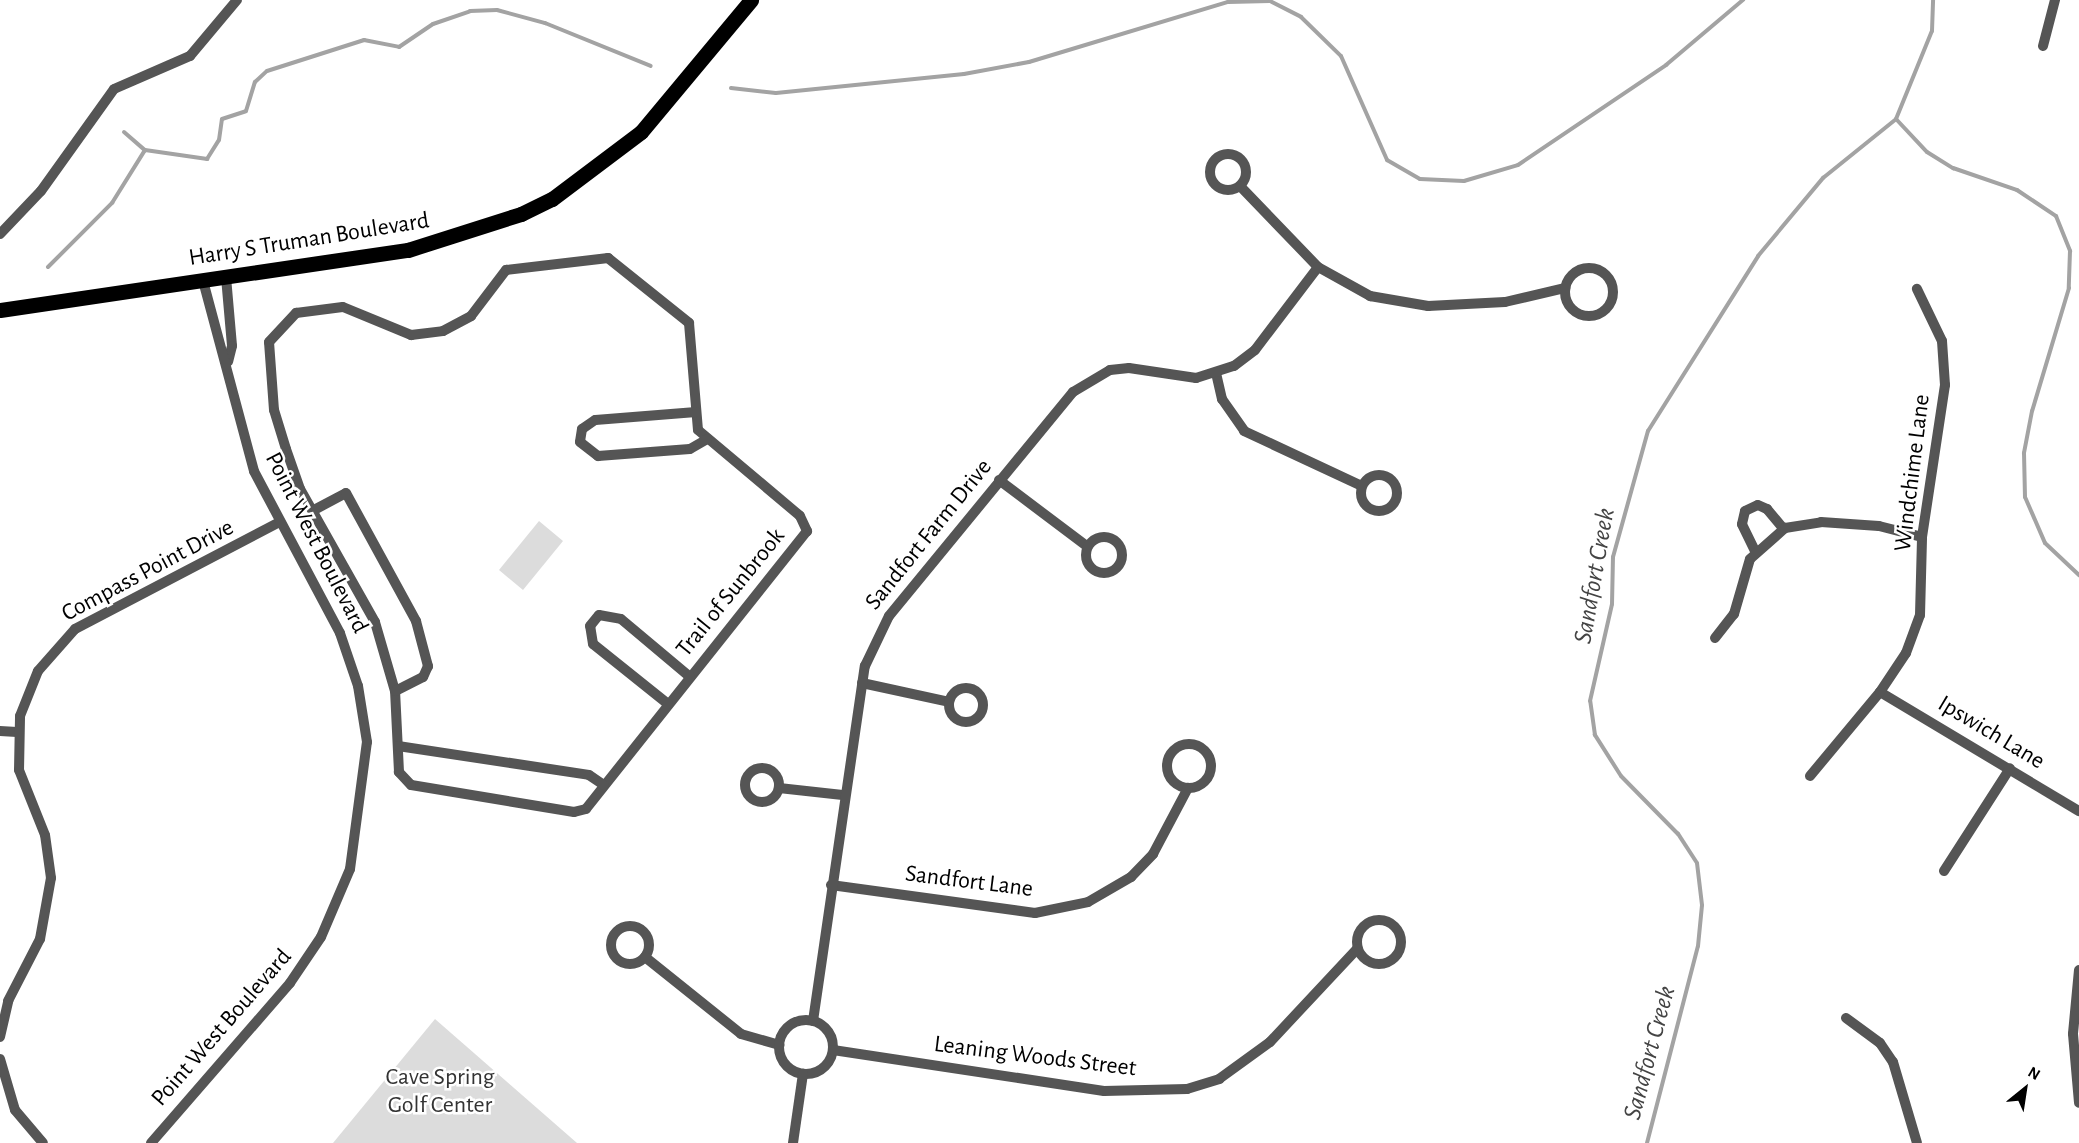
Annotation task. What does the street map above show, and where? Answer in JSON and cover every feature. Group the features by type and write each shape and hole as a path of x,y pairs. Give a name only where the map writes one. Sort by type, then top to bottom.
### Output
{"main road":[{"name":"Harry S Truman Boulevard","path":"0,310 417,248 552,199 640,132 751,0"}],"street":[{"path":"0,234 41,191 114,89 178,64 237,0"},
{"path":"2043,46 2055,0"},
{"path":"1240,186 1318,267 1370,296 1428,306 1505,302 1565,288 1580,270 1595,269 1608,278 1613,292 1607,307 1587,315 1568,303 1565,288"},
{"name":"Trail of Sunbrook","path":"608,258 689,323 698,430 707,440 807,526 804,538 668,704 586,809 574,812 411,785 399,772 395,691 365,599 314,510 283,440 267,350 289,318 305,311 351,308 404,333 425,335 471,316 514,267 608,258"},
{"name":"Sandfort Farm Drive","path":"813,1021 843,795 862,683 874,641 889,616 999,480 1089,380 1129,368 1196,378 1216,374 1255,350 1318,267"},
{"name":"Point West Boulevard","path":"226,277 232,346 228,362"},
{"name":"Point West Boulevard","path":"151,1143 309,960 350,869 367,742 358,686 318,588 279,524 239,429 228,362 219,347 203,280"},
{"name":"Windchime Lane","path":"1810,776 1880,692 1916,633 1922,537 1945,385 1942,341 1917,289"},
{"path":"1216,374 1222,399 1244,431 1362,486"},
{"path":"696,412 595,420 582,429 580,442 598,456 690,449 707,440"},
{"path":"999,480 1088,547"},
{"path":"314,510 346,493 416,621 428,666 423,677 395,691"},
{"path":"1756,553 1742,524 1745,511 1758,505 1767,509 1784,529"},
{"path":"1715,638 1734,614 1756,553 1784,529 1821,522 1879,526 1922,537"},
{"name":"Compass Point Drive","path":"0,1037 8,1001 40,939 51,878 45,835 19,770 17,732 38,671 75,629 279,524"},
{"path":"668,704 593,644 588,636 594,620 611,613 690,677"},
{"path":"862,683 949,702"},
{"name":"Ipswich Lane","path":"1880,692 2079,811"},
{"path":"0,731 17,732"},
{"name":"Sandfort Lane","path":"831,885 1035,913 1079,905 1131,877 1153,854 1188,788 1203,783 1211,766 1207,753 1188,744 1175,749 1167,767 1172,780 1188,788"},
{"path":"398,746 589,775 604,785"},
{"path":"1944,871 2010,768"},
{"path":"779,788 843,795"},
{"name":"Leaning Woods Street","path":"833,1050 1104,1091 1187,1089 1219,1079 1270,1042 1357,949 1358,933 1376,920 1390,923 1401,940 1394,960 1381,965 1366,961 1357,949"},
{"path":"645,957 741,1034 779,1045"},
{"path":"2079,970 2073,1034 2079,1102"},
{"path":"1846,1018 1880,1043 1893,1062 1917,1143"},
{"path":"813,1021 830,1035 833,1050 819,1071 803,1074 782,1061 779,1045 790,1025 813,1021"},
{"path":"0,1059 15,1110 43,1143"},
{"path":"793,1143 803,1074"}],"green space":[{"path":"539,521 563,541 523,590 499,570"},
{"name":"Cave Spring Golf Center","path":"435,1019 577,1143 333,1143"}],"waterway":[{"path":"731,88 776,93 964,74 1029,62 1228,2 1270,1 1301,17 1341,56 1387,160 1420,179 1464,181 1518,165 1666,65 1743,0"},
{"name":"Sandfort Creek","path":"1647,1143 1698,946 1702,905 1697,863 1678,834 1621,776 1595,735 1590,701 1612,604 1613,557 1648,431 1758,256 1823,178 1896,119 1932,31 1933,0"},
{"path":"124,132 145,150 207,159 219,140 222,119 246,111 255,82 267,71 364,40 399,47 433,24 470,11 497,10 545,23 651,66"},
{"path":"1896,119 1927,152 1953,168 2017,190 2056,216 2070,251 2069,288 2032,411 2024,453 2025,497 2045,543 2079,575"},
{"path":"48,267 112,203 145,150"}]}
